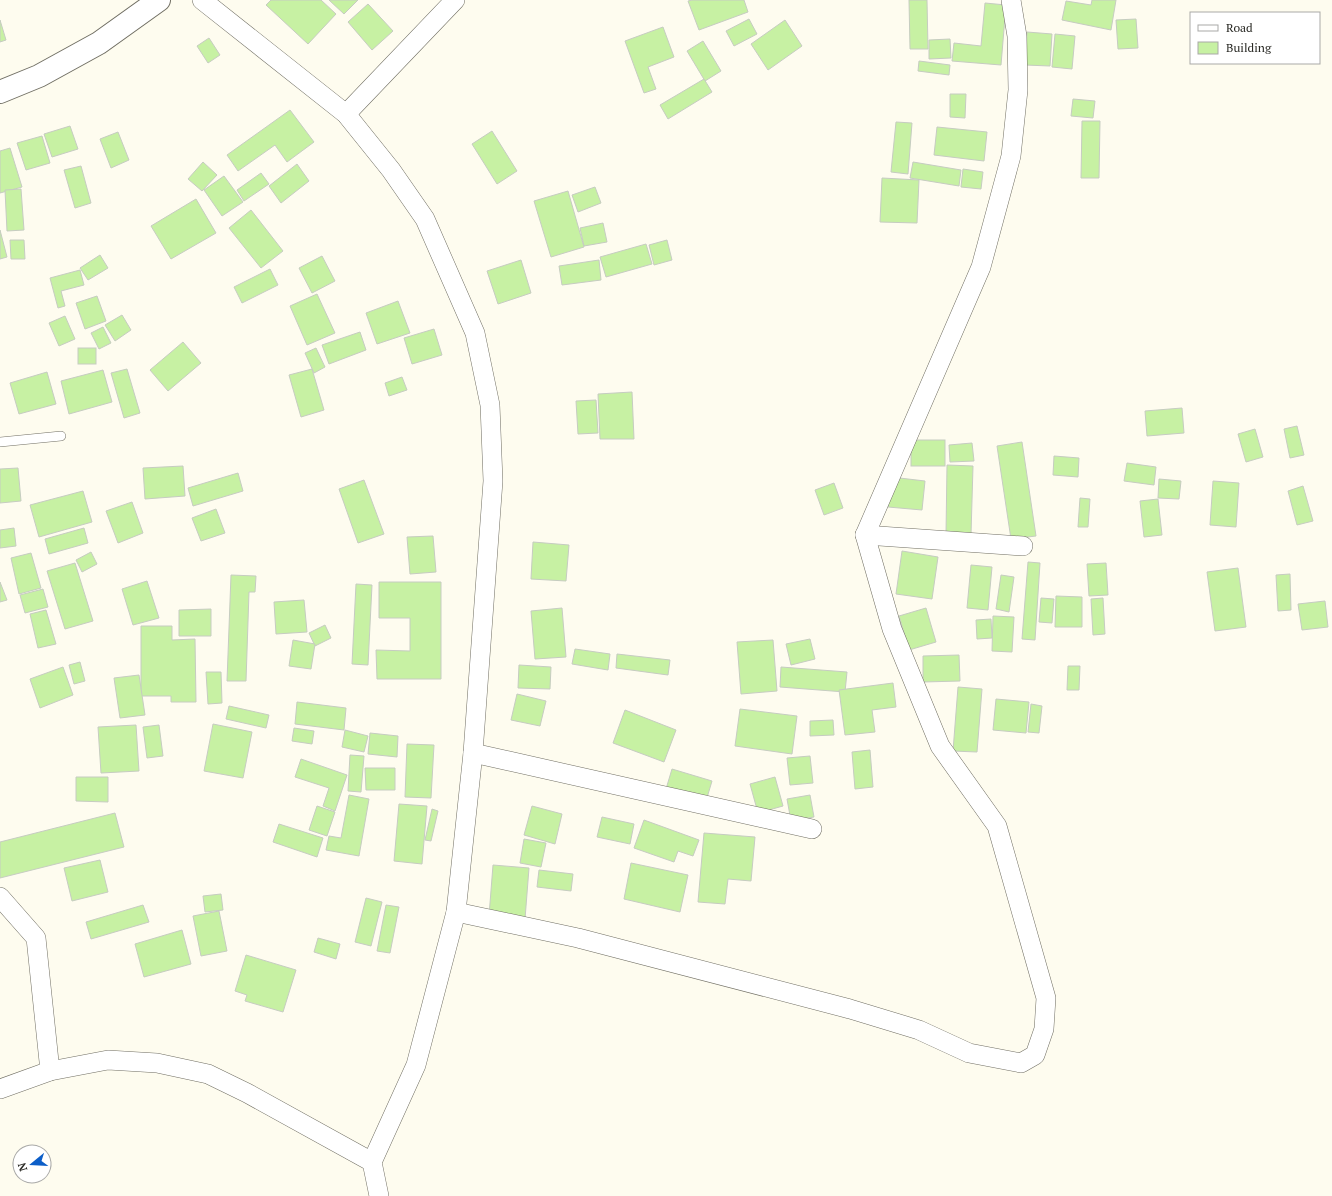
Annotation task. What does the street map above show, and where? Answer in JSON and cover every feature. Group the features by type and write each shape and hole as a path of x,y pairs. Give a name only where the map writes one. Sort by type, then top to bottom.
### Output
{"main road":[{"path":"0,92 39,76 100,43 159,0"}],"street":[{"path":"202,0 346,114 391,170 425,219 475,333 489,398 493,481 473,752 456,912 416,1065 372,1162 379,1196"},
{"path":"346,114 456,0"},
{"path":"456,912 578,938 850,1009 919,1030 969,1053 1022,1063 1035,1055 1044,1029 1046,998 997,826 940,746 892,629 865,535 981,267 1011,156 1018,90 1017,36 1012,0"},
{"path":"865,535 1023,546"},
{"path":"473,752 812,829"},
{"path":"0,897 36,938 50,1071"},
{"path":"0,1089 50,1071 108,1060 156,1063 208,1074 247,1093 372,1162"}],"lane":[{"path":"0,442 61,436"}],"building":[{"path":"271,0 321,0 336,14 308,44 266,5"},
{"path":"329,0 358,0 344,14"},
{"path":"744,0 748,12 699,30 688,1"},
{"path":"909,0 927,0 928,49 910,49"},
{"path":"1092,0 1116,0 1111,30 1062,20 1066,1 1091,5"},
{"path":"985,3 1006,5 1001,65 952,61 954,43 981,46"},
{"path":"368,4 393,31 372,50 348,22"},
{"path":"749,19 757,34 734,46 726,31"},
{"path":"1136,19 1138,48 1118,49 1116,20"},
{"path":"0,20 6,40 0,42"},
{"path":"785,20 802,46 768,70 751,44"},
{"path":"663,27 674,57 648,67 656,89 644,93 625,41"},
{"path":"1027,32 1052,34 1050,66 1025,65"},
{"path":"1055,34 1075,36 1072,69 1052,67"},
{"path":"209,38 220,55 208,63 197,46"},
{"path":"950,39 951,58 929,59 929,40"},
{"path":"703,41 721,71 705,81 687,51"},
{"path":"919,61 950,65 949,75 918,71"},
{"path":"704,79 712,92 668,119 660,105"},
{"path":"950,94 966,94 965,118 950,117"},
{"path":"1073,99 1095,101 1093,118 1071,116"},
{"path":"290,110 314,142 287,162 275,145 238,171 227,155"},
{"path":"1082,121 1100,121 1099,178 1081,178"},
{"path":"896,122 912,123 908,174 891,172"},
{"path":"70,126 78,149 52,157 44,134"},
{"path":"937,127 987,132 984,161 934,155"},
{"path":"492,131 517,171 497,184 472,144"},
{"path":"118,132 129,160 111,168 100,139"},
{"path":"42,136 50,163 26,170 17,143"},
{"path":"10,148 22,187 0,193 0,151"},
{"path":"203,162 217,175 202,191 188,179"},
{"path":"913,162 961,170 959,186 910,178"},
{"path":"297,164 309,181 281,203 269,186"},
{"path":"81,166 91,203 75,208 64,170"},
{"path":"963,169 983,172 981,189 961,187"},
{"path":"261,173 269,184 244,201 237,190"},
{"path":"224,176 243,202 222,216 204,190"},
{"path":"882,178 919,180 917,223 880,222"},
{"path":"595,187 601,203 578,212 572,195"},
{"path":"21,189 24,230 7,231 5,190"},
{"path":"568,191 584,247 551,257 534,201"},
{"path":"196,199 216,233 171,259 151,226"},
{"path":"251,210 283,251 261,268 229,228"},
{"path":"603,223 607,242 584,246 580,228"},
{"path":"0,230 7,257 0,259"},
{"path":"10,240 24,240 25,259 11,259"},
{"path":"667,240 672,260 654,265 649,245"},
{"path":"646,244 652,264 606,277 600,257"},
{"path":"100,255 108,268 88,280 80,268"},
{"path":"322,256 335,281 312,293 299,268"},
{"path":"521,260 531,293 498,304 487,271"},
{"path":"599,260 601,280 562,285 559,266"},
{"path":"270,269 278,285 242,303 234,287"},
{"path":"80,270 84,285 61,291 65,306 58,308 50,278"},
{"path":"317,294 335,333 307,345 290,306"},
{"path":"97,296 106,321 85,329 76,303"},
{"path":"398,301 410,333 377,344 366,313"},
{"path":"122,315 131,330 115,341 105,325"},
{"path":"65,316 75,339 59,346 49,323"},
{"path":"103,327 111,343 99,349 91,333"},
{"path":"434,329 442,355 412,364 404,338"},
{"path":"360,332 366,350 329,364 322,345"},
{"path":"183,342 201,363 168,391 150,370"},
{"path":"78,348 96,348 96,364 78,364"},
{"path":"316,348 325,367 314,373 305,353"},
{"path":"127,369 140,413 124,418 111,373"},
{"path":"312,369 324,410 301,417 289,375"},
{"path":"103,370 112,402 69,414 61,381"},
{"path":"47,372 56,404 19,414 10,383"},
{"path":"402,377 407,390 389,396 385,383"},
{"path":"632,392 634,439 600,439 598,394"},
{"path":"596,400 598,433 578,434 576,401"},
{"path":"1182,408 1184,433 1147,436 1145,411"},
{"path":"1297,426 1304,455 1290,458 1284,429"},
{"path":"1255,429 1263,457 1246,462 1238,434"},
{"path":"911,440 945,440 945,466 911,466"},
{"path":"1022,442 1036,536 1011,539 997,446"},
{"path":"972,443 974,461 950,462 949,445"},
{"path":"1054,456 1079,458 1078,477 1053,475"},
{"path":"1127,463 1156,467 1154,485 1124,481"},
{"path":"947,465 973,466 971,535 946,534"},
{"path":"183,466 185,496 145,499 143,468"},
{"path":"18,468 21,501 0,503 0,469"},
{"path":"238,473 243,491 193,506 188,488"},
{"path":"891,477 925,481 922,510 888,507"},
{"path":"1159,479 1181,481 1179,499 1158,498"},
{"path":"364,480 384,534 358,543 339,489"},
{"path":"1213,481 1239,483 1236,527 1210,525"},
{"path":"834,483 843,508 824,515 815,490"},
{"path":"1303,486 1313,521 1297,525 1288,491"},
{"path":"83,491 92,522 39,537 30,505"},
{"path":"1080,498 1090,499 1088,527 1078,527"},
{"path":"1158,499 1162,535 1144,537 1140,501"},
{"path":"132,502 143,533 118,543 106,511"},
{"path":"216,509 225,533 201,541 192,518"},
{"path":"14,528 16,546 0,548 0,530"},
{"path":"84,528 88,543 49,554 45,539"},
{"path":"433,536 436,572 410,574 407,537"},
{"path":"533,542 569,545 566,581 531,579"},
{"path":"902,551 938,557 932,599 896,594"},
{"path":"91,552 97,564 82,572 76,560"},
{"path":"31,553 41,588 19,594 11,558"},
{"path":"1028,562 1040,563 1035,640 1022,639"},
{"path":"75,563 93,621 65,629 47,571"},
{"path":"1106,563 1108,595 1089,596 1087,564"},
{"path":"971,565 992,567 988,610 967,608"},
{"path":"1238,568 1246,627 1215,631 1207,572"},
{"path":"1290,574 1291,610 1278,611 1276,575"},
{"path":"231,575 256,576 255,592 249,592 246,681 227,681"},
{"path":"1001,575 1014,577 1009,612 996,609"},
{"path":"147,581 159,618 133,625 122,589"},
{"path":"0,582 7,600 0,602"},
{"path":"379,582 441,582 441,679 377,679 376,650 410,651 410,618 379,618"},
{"path":"356,584 372,585 368,665 352,664"},
{"path":"43,589 48,607 25,613 20,595"},
{"path":"1056,596 1082,597 1082,627 1055,627"},
{"path":"1041,598 1054,599 1052,623 1039,622"},
{"path":"1103,598 1105,634 1093,635 1091,599"},
{"path":"304,600 307,632 276,634 274,602"},
{"path":"1325,601 1328,627 1302,630 1298,604"},
{"path":"562,608 566,657 535,659 531,611"},
{"path":"926,608 936,642 909,650 899,616"},
{"path":"211,609 211,636 179,636 179,610"},
{"path":"46,610 56,644 38,648 30,614"},
{"path":"993,616 1014,617 1012,652 992,651"},
{"path":"991,619 992,638 977,639 976,620"},
{"path":"325,625 331,638 315,646 309,633"},
{"path":"141,626 172,626 172,640 195,639 196,702 171,702 171,696 141,696"},
{"path":"810,639 815,659 791,665 786,644"},
{"path":"293,640 315,644 311,669 289,666"},
{"path":"773,640 777,691 741,694 737,642"},
{"path":"575,649 610,654 608,670 572,664"},
{"path":"617,654 670,660 668,675 616,668"},
{"path":"959,655 960,681 923,682 923,656"},
{"path":"80,662 85,681 74,684 69,665"},
{"path":"519,665 551,667 550,689 518,688"},
{"path":"1068,666 1080,666 1079,690 1067,690"},
{"path":"63,667 73,695 40,708 30,679"},
{"path":"781,667 847,672 845,692 780,687"},
{"path":"206,672 221,672 222,703 208,704"},
{"path":"139,675 145,715 120,718 114,678"},
{"path":"893,683 896,707 872,710 875,732 845,735 839,690"},
{"path":"958,687 982,689 977,752 953,751"},
{"path":"517,694 546,701 540,726 511,720"},
{"path":"996,699 1029,702 1026,733 993,730"},
{"path":"297,702 346,708 344,730 295,724"},
{"path":"1031,704 1042,706 1039,733 1028,732"},
{"path":"229,706 269,715 266,728 226,719"},
{"path":"740,709 797,716 792,754 735,746"},
{"path":"625,710 676,730 664,762 613,743"},
{"path":"833,720 834,735 810,736 810,721"},
{"path":"213,724 252,732 243,778 204,771"},
{"path":"136,725 139,771 101,773 98,727"},
{"path":"159,725 163,756 147,758 143,727"},
{"path":"294,728 314,731 312,744 292,741"},
{"path":"345,730 368,736 364,752 342,747"},
{"path":"370,733 398,736 397,757 368,754"},
{"path":"407,744 434,745 431,798 405,797"},
{"path":"870,750 873,787 855,789 852,752"},
{"path":"350,755 364,756 361,792 348,791"},
{"path":"810,756 813,783 790,785 787,758"},
{"path":"301,759 347,775 335,811 323,806 329,788 295,777"},
{"path":"365,768 395,768 395,790 366,790"},
{"path":"672,769 712,781 706,801 666,789"},
{"path":"76,777 108,777 108,802 76,801"},
{"path":"775,777 783,806 758,813 750,784"},
{"path":"349,795 369,799 359,856 326,850 329,836 341,838"},
{"path":"810,795 814,817 791,821 787,799"},
{"path":"399,804 427,806 422,864 394,861"},
{"path":"317,806 335,812 327,836 309,830"},
{"path":"532,806 562,814 555,844 524,835"},
{"path":"432,809 438,811 431,841 425,840"},
{"path":"115,813 124,847 0,878 0,842"},
{"path":"602,817 634,824 630,844 597,837"},
{"path":"644,820 699,840 693,856 678,851 674,862 634,848"},
{"path":"279,824 323,838 317,857 273,842"},
{"path":"704,833 755,837 751,881 728,879 725,904 698,902"},
{"path":"524,839 546,843 541,867 520,863"},
{"path":"100,860 108,892 72,901 64,868"},
{"path":"631,863 688,875 680,912 624,899"},
{"path":"493,865 529,868 525,919 489,916"},
{"path":"539,870 573,874 571,891 537,887"},
{"path":"221,894 223,910 205,912 203,896"},
{"path":"366,898 382,902 371,946 355,942"},
{"path":"143,905 149,922 91,939 86,922"},
{"path":"386,905 399,907 390,953 377,951"},
{"path":"219,911 227,951 201,956 193,916"},
{"path":"182,930 191,964 144,977 135,944"},
{"path":"318,938 340,944 336,959 314,952"},
{"path":"246,955 296,970 283,1012 245,1001 247,995 235,991"}]}
